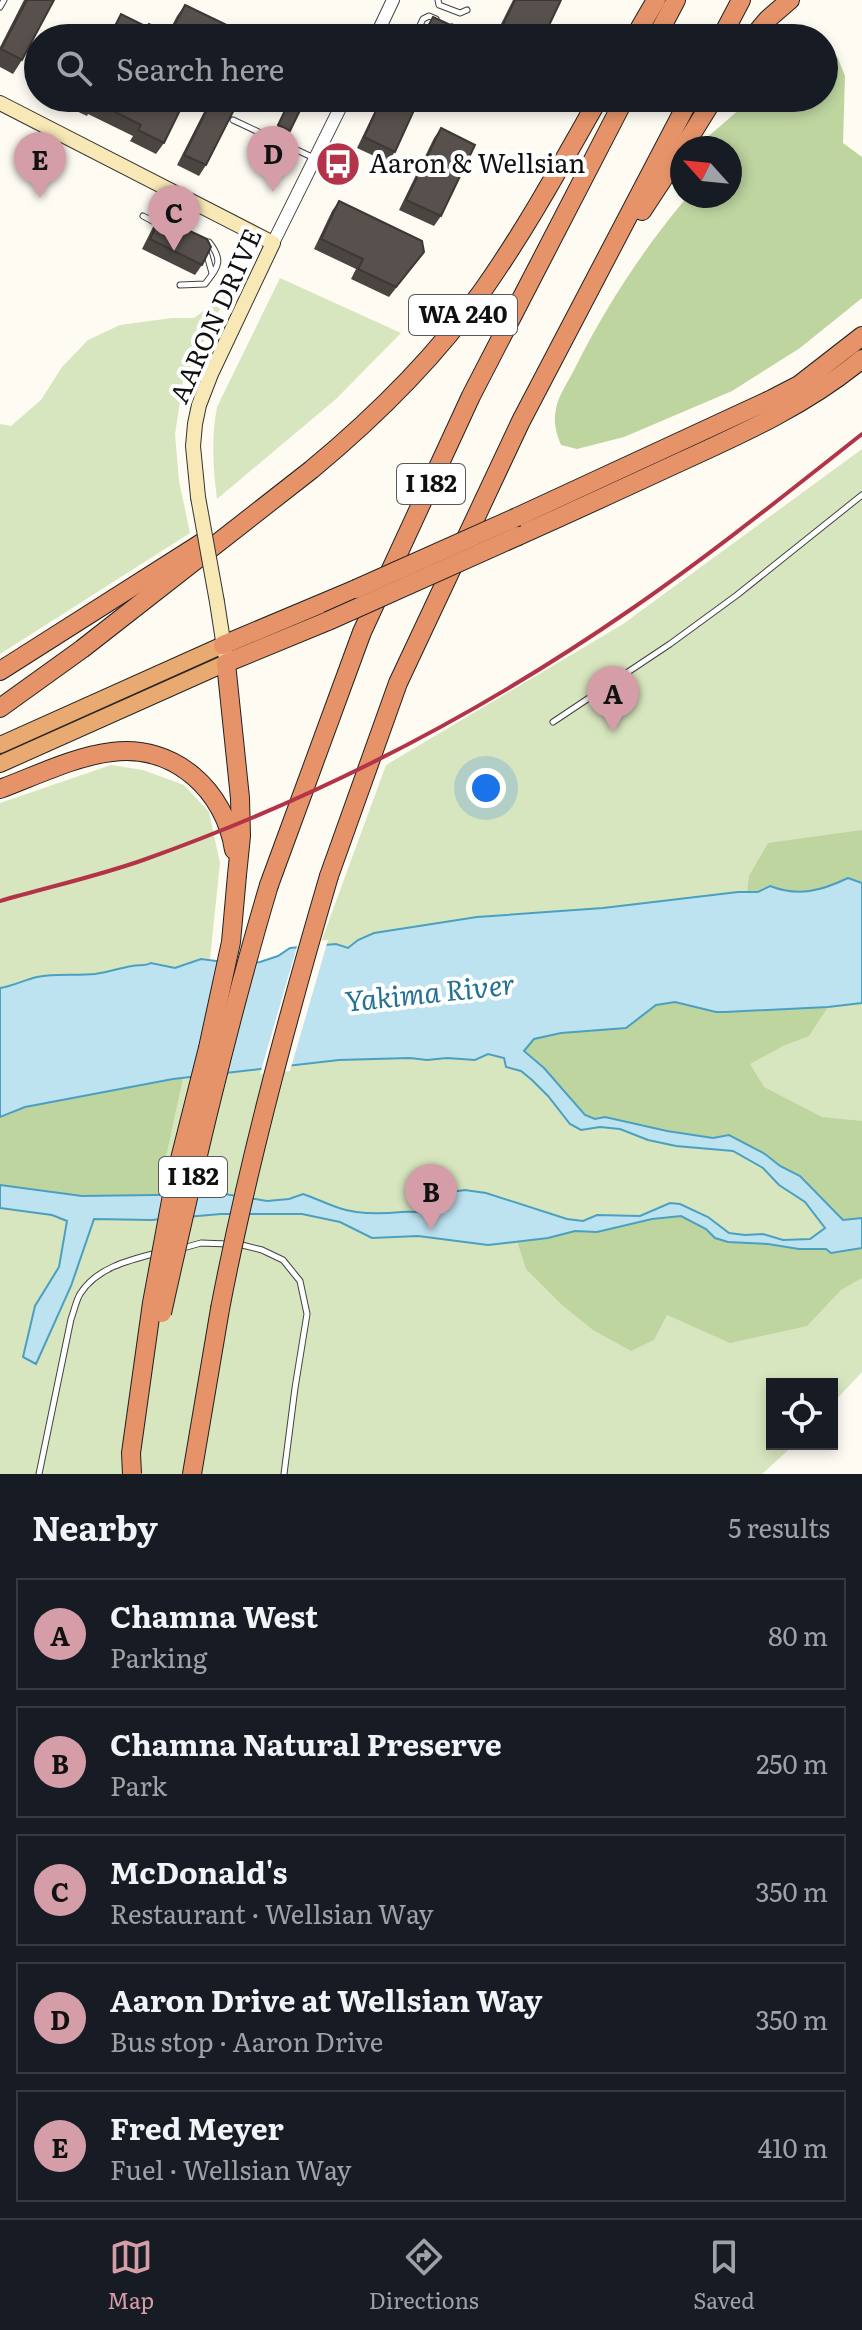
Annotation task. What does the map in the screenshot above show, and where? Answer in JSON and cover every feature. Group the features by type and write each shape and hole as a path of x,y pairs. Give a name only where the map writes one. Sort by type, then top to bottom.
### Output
{"highway":[{"path":"642,24 656,0"},
{"path":"663,24 676,0"},
{"path":"728,24 741,0"},
{"path":"764,24 790,0"},
{"name":"WA 240","path":"0,708 61,665 280,494 373,416 437,349 482,291 591,112"},
{"name":"I 182","path":"135,1474 161,1318 196,1162 240,983 269,885 362,632 471,396 618,112"},
{"name":"I 182","path":"192,1474 235,1233 270,1088 329,876 398,683 521,421 683,112"},
{"path":"690,136 705,112"},
{"path":"594,283 670,167"},
{"path":"324,613 517,517 772,399 799,385 862,336"},
{"path":"0,745 518,536 774,418 818,392 862,359"},
{"path":"0,671 280,494"},
{"path":"0,764 224,654"},
{"path":"135,1474 131,1453 152,1303 175,1179 231,942 241,836 240,798 224,654"},
{"path":"0,789 110,752 130,751 166,759 194,775 219,805 232,836 237,875"}],"main road":[{"path":"0,103 273,243"},
{"name":"AARON DRIVE","path":"224,654 198,497 193,446 199,405 211,374 273,243"}],"street":[{"path":"382,24 393,0"},
{"name":"AARON DRIVE","path":"273,243 338,112"}],"lane":[{"path":"0,7 4,0"},
{"path":"438,0 439,5 460,13 467,10"},
{"path":"421,24 429,16 446,24"},
{"path":"233,120 315,159"},
{"path":"143,216 169,229"},
{"path":"180,285 205,284 218,267 217,252 209,242 195,242"},
{"path":"553,722 728,602 862,495"},
{"path":"39,1474 78,1296 93,1278 127,1260 201,1243 238,1244 262,1250 283,1260 300,1281 307,1314 284,1474"}],"green space":[{"path":"838,58 845,76 843,143 862,157 862,298 800,348 732,391 624,437 577,449 561,445 555,423 559,399 599,324 640,258 678,208 742,208 742,136 709,136 736,112 838,112"},
{"path":"280,278 401,333 336,399 217,499 213,453 217,407"},
{"path":"228,293 183,382 175,434 179,481 190,533 0,654 0,424 11,426 41,400 62,367 88,340 120,325 194,318"},
{"path":"862,449 862,883 848,878 758,892 477,917 374,933 348,948 320,945 386,765 623,624"},
{"path":"111,765 143,770 184,785 209,812 220,863 210,959 175,968 151,963 95,974 44,976 0,988 0,803"},
{"path":"862,830 862,883 848,878 809,891 770,886 758,892 747,892 749,876 768,843"},
{"path":"862,988 862,1372 838,1398 838,1378 766,1378 766,1450 788,1450 762,1474 0,1474 0,1088"},
{"path":"675,1002 716,1012 828,1007 809,1036 750,1064 764,1087 822,1117 862,1121 862,1218 843,1220 800,1176 729,1135 713,1138 585,1115 564,1089 524,1051 534,1039 561,1033 626,1028 656,1005"},
{"path":"183,1078 158,1194 82,1196 0,1185 0,1117 25,1107"},
{"path":"681,1216 706,1229 715,1238 728,1242 826,1249 831,1253 862,1248 862,1278 841,1290 807,1326 730,1343 667,1315 654,1340 631,1351 593,1330 562,1305 526,1269 517,1241 575,1231 597,1232 652,1219"}],"water":[{"name":"Yakima River","path":"848,878 862,883 862,1003 716,1012 675,1002 656,1005 626,1028 561,1033 534,1039 524,1051 544,1068 585,1115 713,1138 729,1135 765,1154 800,1176 843,1220 862,1218 862,1248 831,1253 826,1249 728,1242 715,1238 706,1229 681,1216 652,1219 597,1232 575,1231 548,1238 488,1245 418,1236 372,1238 340,1222 302,1214 94,1219 71,1286 36,1364 23,1357 35,1306 59,1267 67,1221 52,1215 0,1208 0,1185 82,1196 225,1194 267,1201 303,1194 347,1210 370,1213 427,1212 435,1207 444,1193 465,1190 486,1193 567,1219 583,1221 597,1215 640,1216 670,1203 680,1204 708,1217 729,1233 763,1234 783,1240 810,1239 825,1228 805,1202 779,1185 763,1168 733,1151 676,1146 620,1129 600,1127 581,1130 570,1124 548,1096 521,1071 506,1067 504,1058 488,1054 475,1060 339,1060 173,1079 25,1107 0,1117 0,988 44,976 95,974 151,963 175,968 201,959 239,964 260,962 290,948 336,944 348,948 374,933 477,917 758,892 770,886 800,892"}],"pier":[{"path":"328,940 290,1071 260,1074 298,943"}],"building":[{"path":"27,0 54,0 41,24 24,24 22,60 1,49"},
{"path":"515,0 561,0 550,24 503,24"},
{"path":"185,5 225,24 175,24"},
{"path":"121,14 141,24 116,24"},
{"path":"433,17 448,24 429,24"},
{"path":"116,112 179,112 164,143 138,130 141,125"},
{"path":"206,112 233,112 206,165 184,155"},
{"path":"284,112 299,112 290,131 278,125"},
{"path":"376,112 413,112 395,152 364,137"},
{"path":"441,128 475,145 441,216 406,200"},
{"path":"339,201 422,241 424,252 396,287 358,269 363,259 321,239"},
{"path":"160,217 207,239 211,247 202,265 150,239"}],"railway":[{"path":"0,901 128,865 210,835 335,781 456,718 516,684 630,610 719,546 862,434"}],"place":[{"name":"Aaron & Wellsian","path":"338,164"},
{"name":"Aaron Drive at Wellsian Way","path":"273,192"},
{"name":"Fred Meyer","path":"40,198"},
{"name":"McDonald's","path":"174,251"},
{"name":"Chamna West","path":"613,732"},
{"name":"Chamna Natural Preserve","path":"431,1230"}]}
